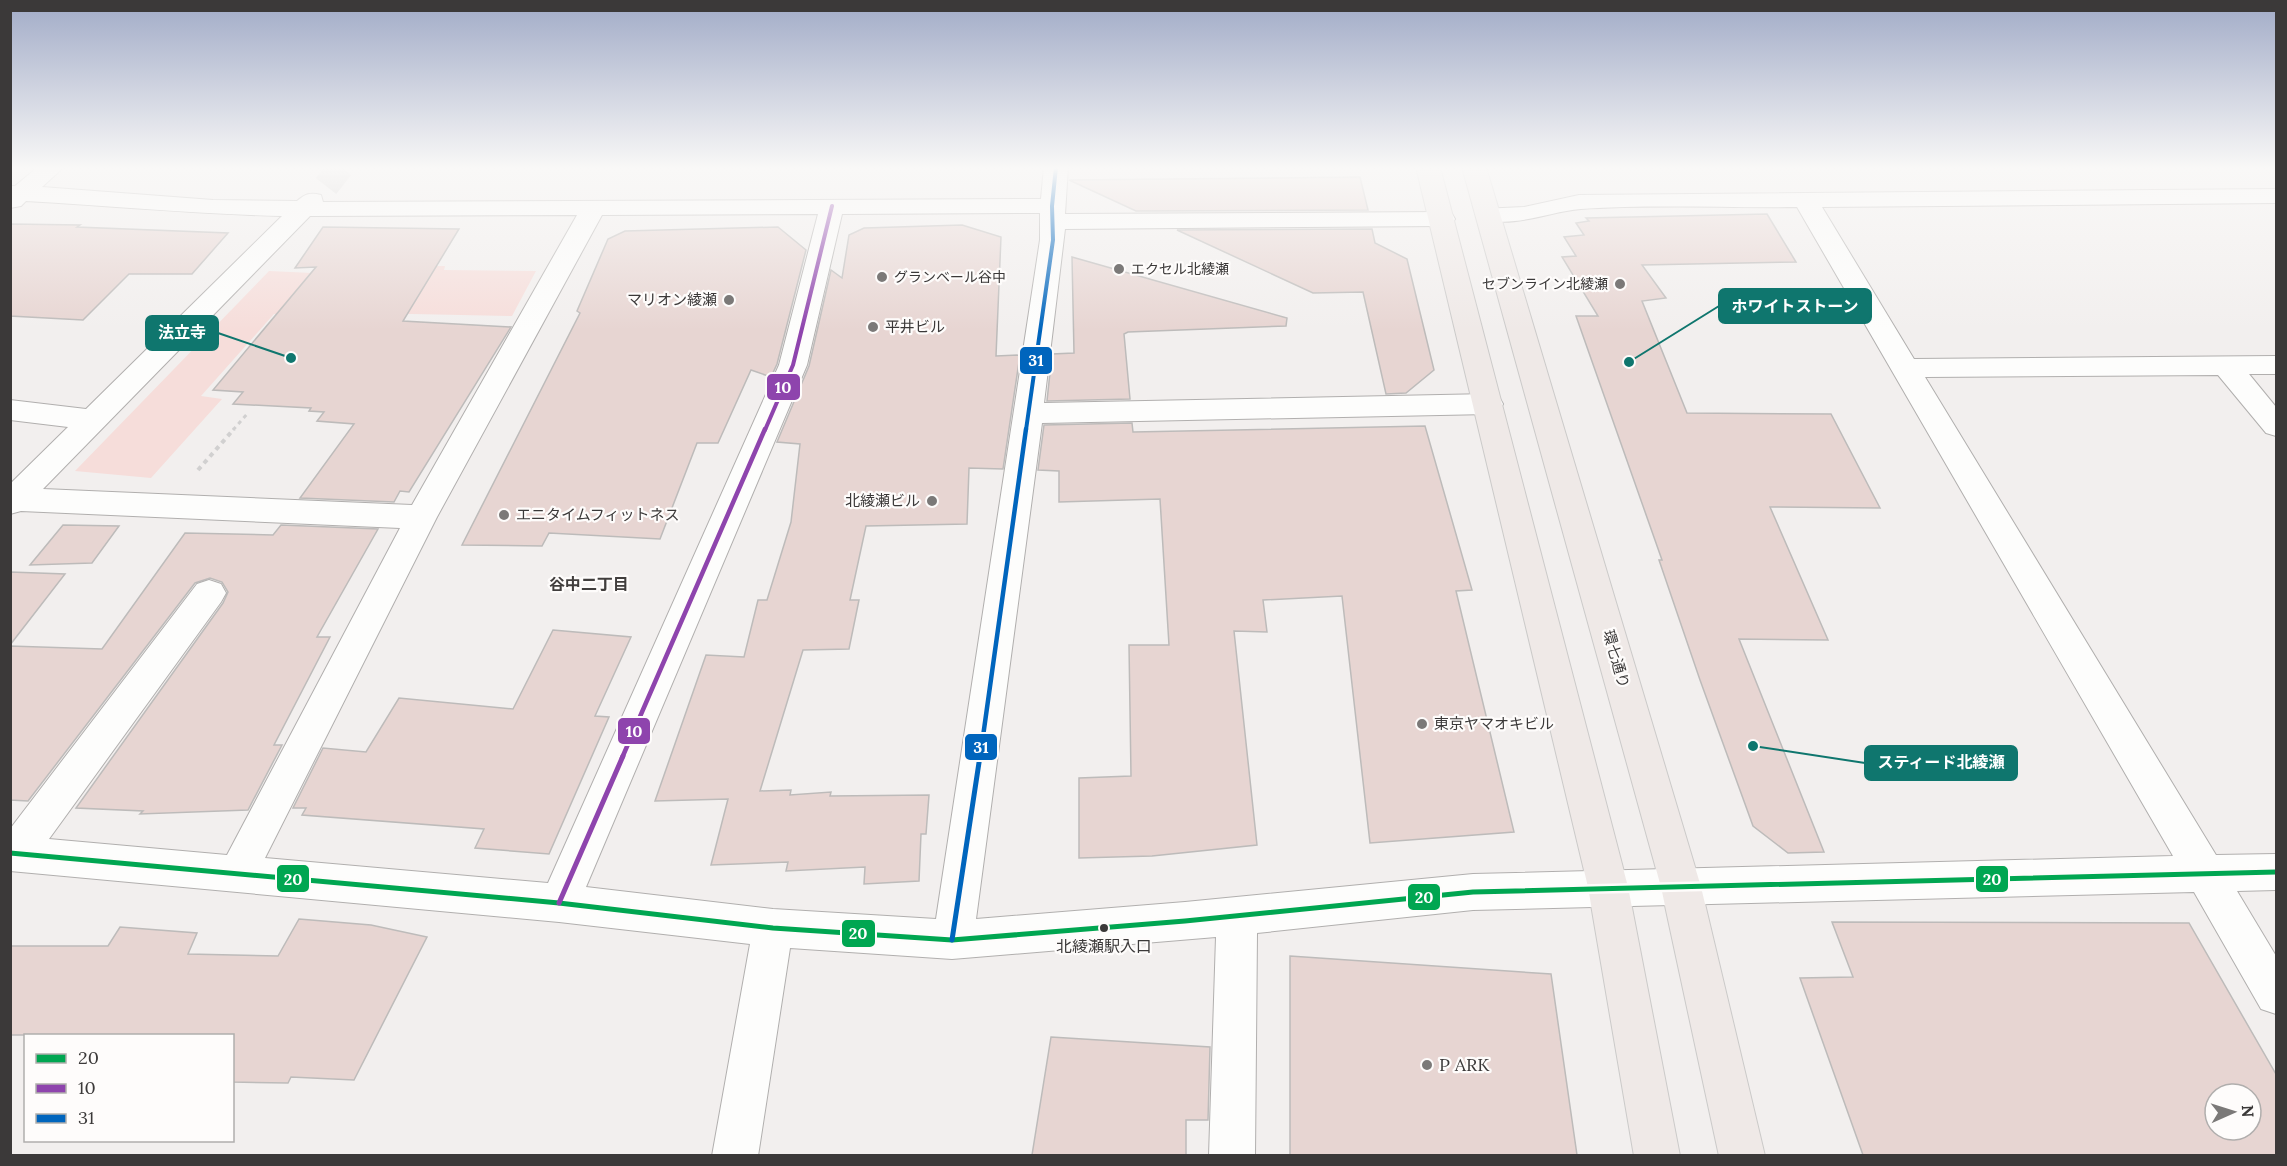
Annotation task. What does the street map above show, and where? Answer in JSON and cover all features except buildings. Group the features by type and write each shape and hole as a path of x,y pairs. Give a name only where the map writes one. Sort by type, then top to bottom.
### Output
{"main road":[{"path":"1444,221 1608,887 1657,1155"},
{"name":"環七通り","path":"1492,221 1681,887 1742,1155"}],"street":[{"path":"12,501 291,221"},
{"path":"237,874 421,517 586,221"},
{"path":"559,903 794,365 828,221"},
{"path":"952,940 1028,413 1051,221"},
{"path":"1818,221 2277,994"},
{"path":"1906,368 2277,365"},
{"path":"2226,366 2277,426"},
{"path":"1028,413 1489,405"},
{"path":"10,410 92,420"},
{"path":"12,501 421,517"},
{"path":"13,853 209,593"},
{"path":"13,853 559,903 773,928 952,940 1237,916 1473,892 2277,872"},
{"path":"1232,1155 1237,916"},
{"path":"735,1155 773,928"}],"path":[{"path":"192,478 246,414"}],"shaded area":[{"path":"396,266 445,266 444,270 536,271 512,316 363,313"},
{"path":"269,271 334,274 300,315 274,314 201,396 222,399 151,478 75,471"}],"transit line":[{"name":"10","path":"559,903 793,365 828,221"},
{"name":"31","path":"952,940 1053,240 1052,221"},
{"name":"20","path":"10,853 559,903 773,928 952,940 1185,921 1473,892 2276,872"}],"place":[{"name":"エクセル北綾瀬","path":"1119,269"},
{"name":"グランベール谷中","path":"882,277"},
{"name":"セブンライン北綾瀬","path":"1620,284"},
{"name":"マリオン綾瀬","path":"729,300"},
{"name":"平井ビル","path":"873,327"},
{"name":"法立寺","path":"291,358"},
{"name":"ホワイトストーン","path":"1629,362"},
{"name":"北綾瀬ビル","path":"932,501"},
{"name":"エニタイムフィットネス","path":"504,515"},
{"name":"東京ヤマオキビル","path":"1422,724"},
{"name":"スティード北綾瀬","path":"1753,746"},
{"name":"北綾瀬駅入口","path":"1104,928"},
{"name":"P ARK","path":"1427,1065"}],"district":[{"name":"谷中二丁目","path":"589,584"}]}
